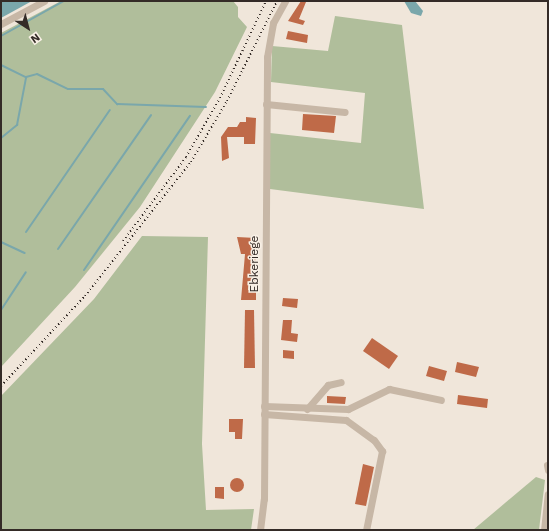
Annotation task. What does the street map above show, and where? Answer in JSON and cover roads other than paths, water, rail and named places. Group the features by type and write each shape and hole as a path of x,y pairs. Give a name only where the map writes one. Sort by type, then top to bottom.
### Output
{"street":[{"path":"1,24 44,1"},
{"name":"Ebkeriege","path":"260,530 264,414 266,104 268,45 285,1"},
{"path":"266,104 344,112"},
{"path":"307,409 328,385 341,382"},
{"path":"264,406 307,409 348,409 390,389 441,400"},
{"path":"264,414 346,420 374,440 382,451 366,530"},
{"path":"544,530 548,494"}],"water":[{"path":"1,1 32,1 1,18"},
{"path":"404,1 415,1 423,11 421,16 411,13"}],"waterway":[{"path":"1,36 64,1"},
{"path":"1,65 26,77 37,74 68,89 103,89 117,104 206,107"},
{"path":"1,138 17,125 26,78"},
{"path":"26,232 110,110"},
{"path":"58,249 151,115"},
{"path":"84,270 190,116"},
{"path":"1,242 25,253"},
{"path":"1,310 26,272"}],"railway":[{"path":"123,241 186,157 220,98 266,1"},
{"path":"1,386 85,296 191,162 227,101 277,1"}]}
